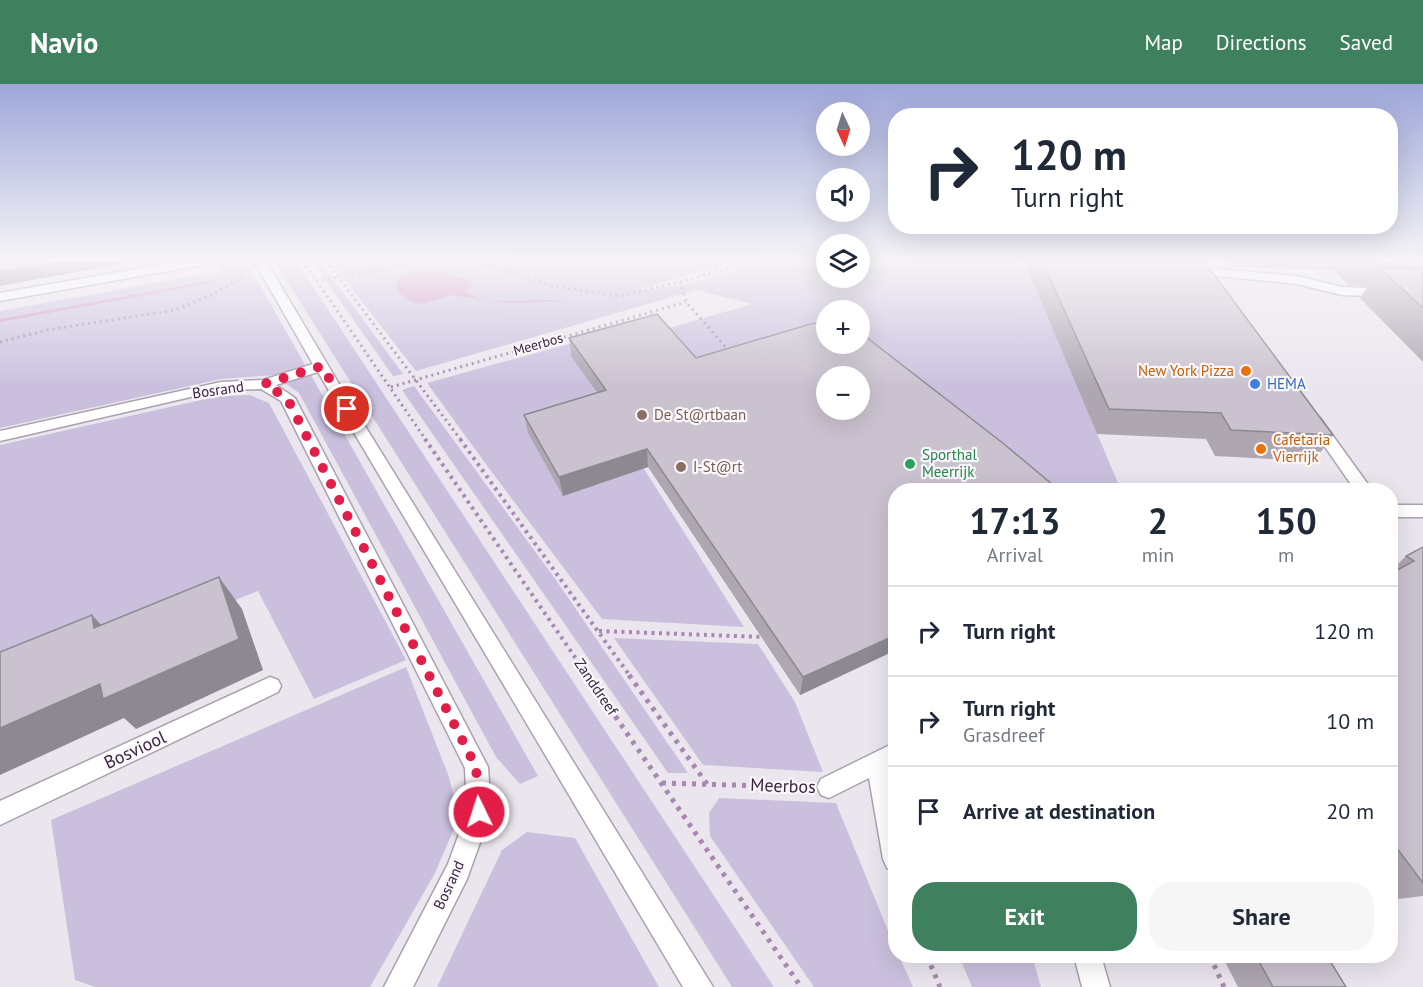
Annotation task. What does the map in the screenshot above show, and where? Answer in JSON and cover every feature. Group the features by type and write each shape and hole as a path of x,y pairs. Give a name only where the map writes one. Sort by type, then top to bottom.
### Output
{"street":[{"path":"285,303 699,987"},
{"path":"264,384 322,366"},
{"name":"Bosrand","path":"0,436 221,386 264,384 287,398 476,767 479,812 458,870 398,987"},
{"path":"1304,405 1359,483"},
{"path":"1398,511 1423,511"},
{"name":"Bosviool","path":"0,813 270,686"},
{"path":"886,757 888,777"},
{"name":"Meerbos","path":"829,787 886,757"},
{"path":"1090,963 1096,987"}],"path":[{"path":"0,342 46,330 175,310 192,303"},
{"name":"Zanddreef","path":"332,303 801,987"},
{"path":"359,303 417,379 707,784"},
{"name":"Meerbos","path":"391,387 682,303"},
{"path":"687,303 736,358"},
{"path":"599,631 763,637"},
{"name":"Meerbos","path":"662,783 829,787"},
{"path":"930,963 940,987"},
{"path":"1213,963 1224,987"}],"shaded area":[{"path":"43,303 270,303 538,776 520,784 496,757 299,393 274,375 221,379 0,428 0,311"},
{"path":"87,303 101,303 0,322 0,319"},
{"path":"301,303 324,303 774,987 732,987"},
{"path":"342,303 351,303 403,374 393,376"},
{"path":"363,303 651,303 416,371"},
{"path":"749,303 816,303 816,354 870,354 870,303 1042,303 1118,483 1021,483 863,355 723,368 572,355 744,627 602,619 427,383 572,343 659,331 752,304"},
{"path":"414,386 556,580 688,773 668,773 402,390"},
{"path":"250,395 269,403 406,660 314,699 258,591 0,694 0,445 219,396"},
{"path":"614,638 758,644 795,702 823,772 703,765"},
{"path":"406,667 449,777 459,817 435,873 370,987 95,987 75,980 51,820"},
{"path":"719,798 836,803 888,931 888,963 902,963 913,987 814,987 710,836 709,813"},
{"path":"527,832 575,838 659,987 437,987 502,850"},
{"path":"962,963 1034,963 1041,987 972,987"}],"building":[{"path":"1061,303 1235,303 1333,435 1231,430 1221,413 1109,409"},
{"path":"657,314 696,358 814,323 816,324 816,354 870,354 870,340 1051,483 888,483 888,639 803,677 647,449 559,477 524,415 606,390 569,338"},
{"path":"1423,547 1423,883 1398,850 1398,570 1414,561 1406,556"},
{"path":"219,577 239,639 103,699 100,684 0,728 0,652 92,615 94,628"},
{"path":"1260,963 1331,963 1346,987 1273,987"}],"place":[{"name":"New York Pizza","path":"1246,371"},
{"name":"HEMA","path":"1255,384"},
{"name":"De St@rtbaan","path":"642,415"},
{"name":"Cafetaria Vierrijk","path":"1261,449"},
{"name":"Sporthal Meerrijk","path":"910,464"},
{"name":"I-St@rt","path":"681,467"}],"route":[{"path":"347,409 322,366 264,384 287,398 476,767 479,812"}]}
